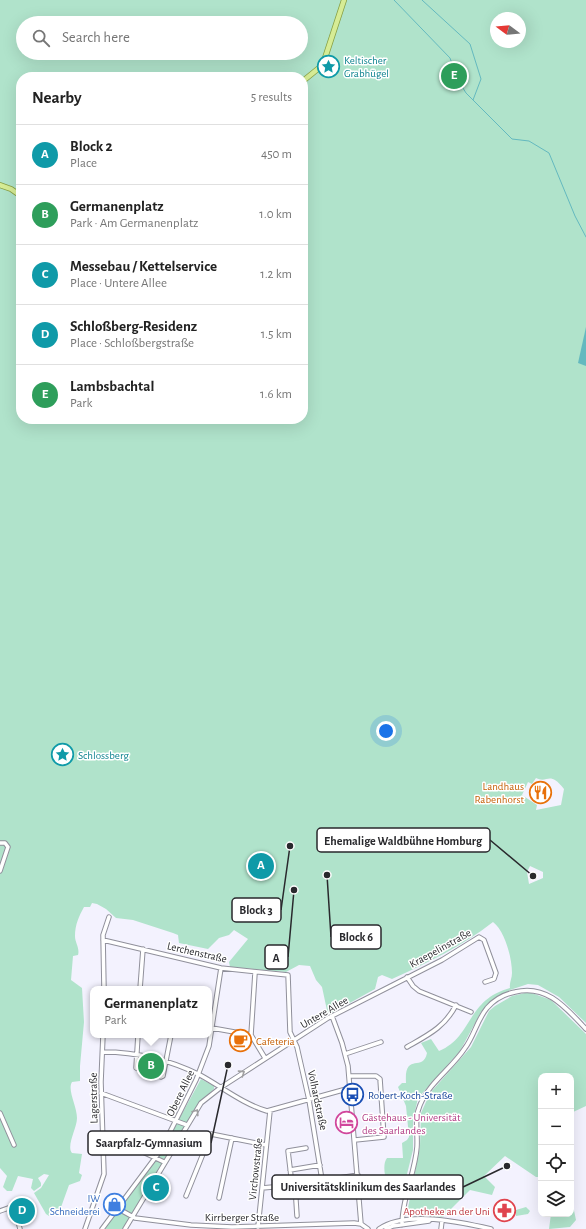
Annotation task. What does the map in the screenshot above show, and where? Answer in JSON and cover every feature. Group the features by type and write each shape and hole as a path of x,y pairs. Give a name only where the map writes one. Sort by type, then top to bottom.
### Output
{"main road":[{"path":"308,77 316,71 325,58 344,0"},
{"path":"0,185 11,188 16,192"}],"street":[{"path":"0,843 5,843 8,847 0,870"},
{"path":"104,986 104,926 109,917"},
{"name":"Kraepelinstraße","path":"380,991 455,953 479,937 484,940 497,974 494,979 485,982"},
{"name":"Lerchenstraße","path":"103,940 221,968 288,975"},
{"path":"140,986 143,949"},
{"name":"Obere Allee","path":"212,1015 221,968"},
{"path":"255,972 251,1035 265,1058"},
{"name":"Volhardstraße","path":"288,975 290,1032 297,1047 309,1100 322,1180"},
{"path":"407,977 416,989 471,1012"},
{"path":"402,1225 406,1196 416,1153 417,1119 420,1105 427,1093 463,1051 487,1008 497,1000 512,992 529,989 536,990 546,993 559,1002 586,1029"},
{"name":"Untere Allee","path":"125,1229 164,1162 204,1100 293,1040 332,1016 380,991"},
{"path":"407,1047 439,1028 449,1018 456,1005"},
{"path":"332,1016 345,1054 349,1076 361,1224 368,1229"},
{"path":"212,1028 251,1035"},
{"name":"Lagerstraße","path":"85,1229 104,1174 101,1093 103,1038"},
{"path":"138,1038 136,1069 161,1077 163,1076 167,1062 171,1038"},
{"name":"Obere Allee","path":"102,1229 116,1208 156,1157 199,1074 208,1050 210,1038"},
{"path":"345,1054 381,1042"},
{"path":"103,1052 136,1054 167,1062 199,1074 220,1088 270,1111 350,1088"},
{"path":"349,1076 369,1075 379,1077 384,1137 355,1140"},
{"path":"101,1093 187,1125"},
{"name":"Virchowstraße","path":"258,1228 270,1111"},
{"path":"0,1113 14,1145"},
{"path":"103,1133 164,1162"},
{"path":"186,1196 209,1135 214,1134 266,1145"},
{"path":"219,1198 232,1138"},
{"path":"297,1216 288,1151 306,1148"},
{"path":"290,1170 320,1165"},
{"path":"262,1188 358,1175"},
{"path":"0,1211 13,1206 20,1229"},
{"name":"Kirrberger Straße","path":"116,1208 132,1217 172,1224 232,1228 361,1224"},
{"path":"378,1229 390,1223 402,1220 423,1219 491,1229"},
{"path":"386,1229 430,1220"},
{"path":"442,1221 442,1229"},
{"path":"169,1229 172,1224"},
{"path":"329,1224 330,1229"}],"green space":[{"path":"0,0 586,0 586,1023 559,997 538,985 528,984 510,990 490,1002 481,1012 460,1051 418,1098 413,1120 413,1150 402,1194 393,1193 386,1181 384,1171 385,1161 387,1158 403,1158 402,1143 409,1137 406,1106 398,1087 402,1083 406,1083 406,1073 408,1068 411,1065 422,1062 425,1059 427,1053 421,1043 431,1039 439,1051 450,1045 458,1037 485,1001 510,988 512,977 511,960 504,938 493,922 457,947 392,979 382,975 378,977 375,989 328,1015 322,987 316,980 310,966 299,965 286,972 230,967 229,962 248,939 234,930 229,935 219,938 208,949 179,943 178,935 133,920 116,918 106,909 92,903 90,907 84,907 77,924 75,936 78,955 73,956 71,980 82,988 84,1022 80,1081 72,1082 71,1085 71,1094 76,1108 77,1118 70,1146 72,1153 82,1154 79,1173 82,1175 80,1181 69,1185 60,1210 49,1216 46,1214 34,1193 41,1188 49,1175 44,1174 38,1178 41,1186 34,1191 31,1188 33,1179 18,1176 12,1191 7,1191 3,1187 7,1176 0,1168","holes":["536,778 543,780 552,779 559,783 564,789 561,805 536,810 537,805 522,795 528,782 532,784","530,866 543,872 543,878 529,884 527,872"]},
{"path":"529,992 551,1000 586,1034 586,1106 574,1112 574,1073 538,1073 538,1177 505,1156 484,1176 495,1187 492,1195 470,1190 443,1217 409,1215 407,1213 420,1146 421,1113 430,1093 471,1047 489,1011 512,996"},
{"path":"139,1056 163,1064 162,1074 138,1067"},
{"path":"201,1079 214,1086 214,1089 203,1099 176,1140 123,1229 105,1229 161,1152"},
{"path":"526,1207 530,1211 528,1214 516,1216 516,1210"},
{"path":"574,1210 576,1220 570,1227 549,1229 551,1217 574,1217"}],"water":[{"path":"586,327 586,366 578,363"}],"waterway":[{"path":"394,0 450,58 458,80 466,93 473,100"},
{"path":"422,0 470,44 481,79 473,100 512,139 529,141 549,153 575,216 586,237"}],"place":[{"name":"Keltischer Grabhügel","path":"329,66"},
{"name":"Lambsbachtal","path":"454,76"},
{"name":"Schlossberg","path":"63,755"},
{"name":"Landhaus Rabenhorst","path":"540,792"},
{"name":"Block 3","path":"290,846"},
{"name":"Block 2","path":"261,866"},
{"name":"Block 6","path":"327,875"},
{"name":"Ehemalige Waldbühne Homburg","path":"533,876"},
{"name":"A","path":"294,890"},
{"name":"Cafeteria","path":"240,1041"},
{"name":"Saarpfalz-Gymnasium","path":"228,1065"},
{"name":"Germanenplatz","path":"151,1066"},
{"name":"Robert-Koch-Straße","path":"352,1095"},
{"name":"Gästehaus - Universität des Saarlandes","path":"346,1123"},
{"name":"Universitätsklinikum des Saarlandes","path":"507,1166"},
{"name":"Messebau / Kettelservice","path":"156,1188"},
{"name":"IW Schneiderei","path":"115,1204"},
{"name":"Schloßberg-Residenz","path":"22,1211"},
{"name":"Apotheke an der Uni","path":"505,1211"}]}
